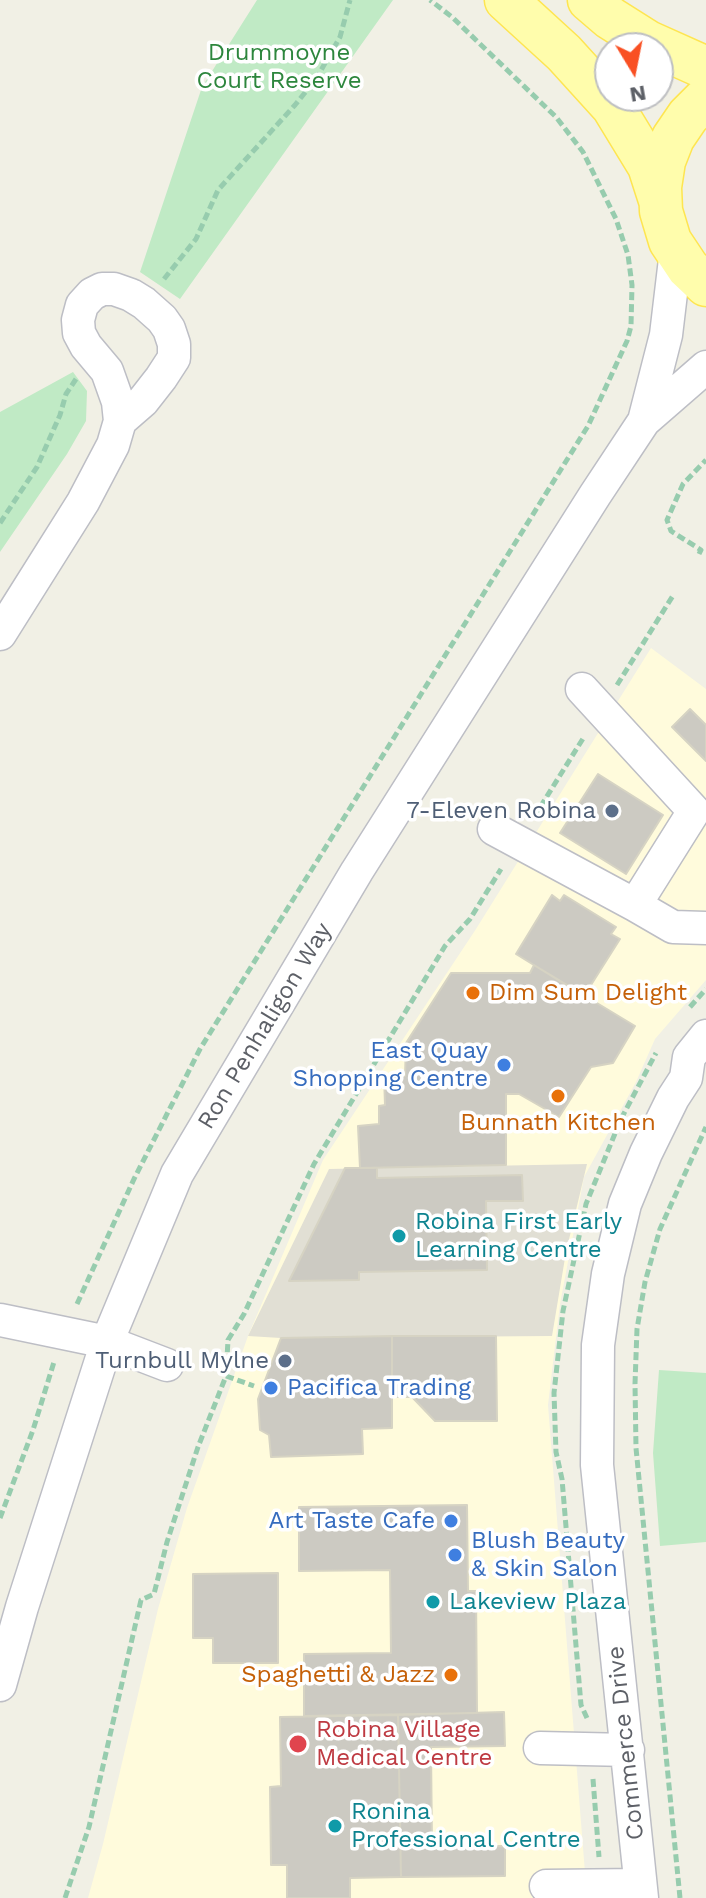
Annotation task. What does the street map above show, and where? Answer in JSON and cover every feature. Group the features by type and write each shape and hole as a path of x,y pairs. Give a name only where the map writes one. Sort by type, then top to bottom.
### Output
{"main road":[{"path":"506,0 564,53 613,107 649,166 676,251 706,285"},
{"path":"589,0 610,18 648,42 706,68"},
{"path":"660,200 661,174 673,138 688,116 706,98"}],"street":[{"name":"Ron Penhaligon Way","path":"644,421 666,335 676,251"},
{"path":"0,634 83,502 113,445 120,421 118,402 107,371 79,333 78,320 82,305 102,289 114,289 144,303 169,329 174,344 174,358 161,378 143,401 120,421"},
{"name":"Ron Penhaligon Way","path":"0,1685 107,1342 177,1174 357,871 644,421 706,367"},
{"path":"592,699 694,811 635,905"},
{"path":"506,835 673,927 706,928"},
{"name":"Commerce Drive","path":"641,1891 597,1465 598,1345 608,1274 625,1204 673,1098 696,1071 689,1057 706,1036"},
{"path":"0,1320 107,1342 167,1365"},
{"path":"540,1748 628,1750"},
{"path":"546,1886 641,1891"}],"path":[{"path":"144,303 196,239 218,190 316,79 340,37 350,0"},
{"path":"430,0 452,17 556,117 583,152 616,219 628,255 632,285 631,326"},
{"path":"0,523 37,467 66,394 97,358"},
{"path":"699,554 701,550 671,531 667,520 683,484 706,460"},
{"path":"65,1898 89,1827 141,1600 154,1594 177,1512 226,1376 228,1340 251,1300 314,1164 445,946 470,919 506,835 592,699 674,594"},
{"path":"680,1898 636,1448 635,1384 637,1329 645,1282 660,1229 706,1127"},
{"path":"226,1376 254,1386"}],"shaded area":[{"path":"651,648 706,689 706,980 655,1039 636,1082 584,1177 560,1304 548,1405 587,1898 88,1898 158,1609 187,1508 248,1336 323,1160 476,929"},
{"path":"587,1164 566,1252 552,1336 248,1336 329,1169"}],"green space":[{"name":"Drummoyne Court Reserve","path":"257,0 393,0 180,299 140,272 202,87"},
{"path":"73,372 87,391 86,421 0,552 0,412"},
{"path":"659,1370 706,1373 706,1542 660,1546 653,1453"}],"building":[{"path":"690,709 706,725 706,761 672,727"},
{"path":"598,774 663,815 626,874 560,833"},
{"path":"552,895 560,901 564,895 616,927 611,934 620,939 584,996 516,954"},
{"name":"East Quay Shopping Centre","path":"534,965 635,1026 613,1063 591,1067 559,1117 519,1094 506,1094 506,1165 360,1168 358,1126 379,1124 379,1106 385,1105 384,1075 405,1076 406,1043 451,973 530,973"},
{"name":"Robina First Early Learning Centre","path":"345,1168 377,1168 377,1178 522,1175 523,1201 486,1201 487,1270 359,1272 359,1280 289,1281"},
{"path":"392,1336 392,1428 362,1429 363,1454 271,1457 269,1435 260,1430 258,1399 281,1338"},
{"path":"392,1336 496,1336 497,1421 435,1421 412,1397 392,1397"},
{"name":"Lakeview Plaza","path":"467,1505 468,1591 476,1591 477,1713 304,1716 304,1654 391,1653 390,1570 299,1571 299,1507"},
{"path":"278,1573 278,1663 213,1663 213,1638 193,1638 193,1574"},
{"path":"504,1712 505,1746 431,1747 432,1847 505,1846 505,1876 401,1877 398,1715"},
{"name":"Ronina Professional Centre","path":"398,1715 401,1877 350,1878 350,1898 287,1898 287,1865 271,1865 270,1787 281,1786 280,1717"}],"place":[{"name":"7-Eleven Robina","path":"612,811"},
{"name":"Dim Sum Delight","path":"473,993"},
{"name":"East Quay Shopping Centre","path":"504,1065"},
{"name":"Bunnath Kitchen","path":"558,1096"},
{"name":"Robina First Early Learning Centre","path":"399,1236"},
{"name":"Turnbull Mylne","path":"285,1361"},
{"name":"Pacifica Trading","path":"271,1388"},
{"name":"Art Taste Cafe","path":"451,1521"},
{"name":"Blush Beauty & Skin Salon","path":"455,1555"},
{"name":"Lakeview Plaza","path":"433,1602"},
{"name":"Spaghetti & Jazz","path":"451,1675"},
{"name":"Robina Village Medical Centre","path":"298,1744"},
{"name":"Ronina Professional Centre","path":"335,1826"}]}
